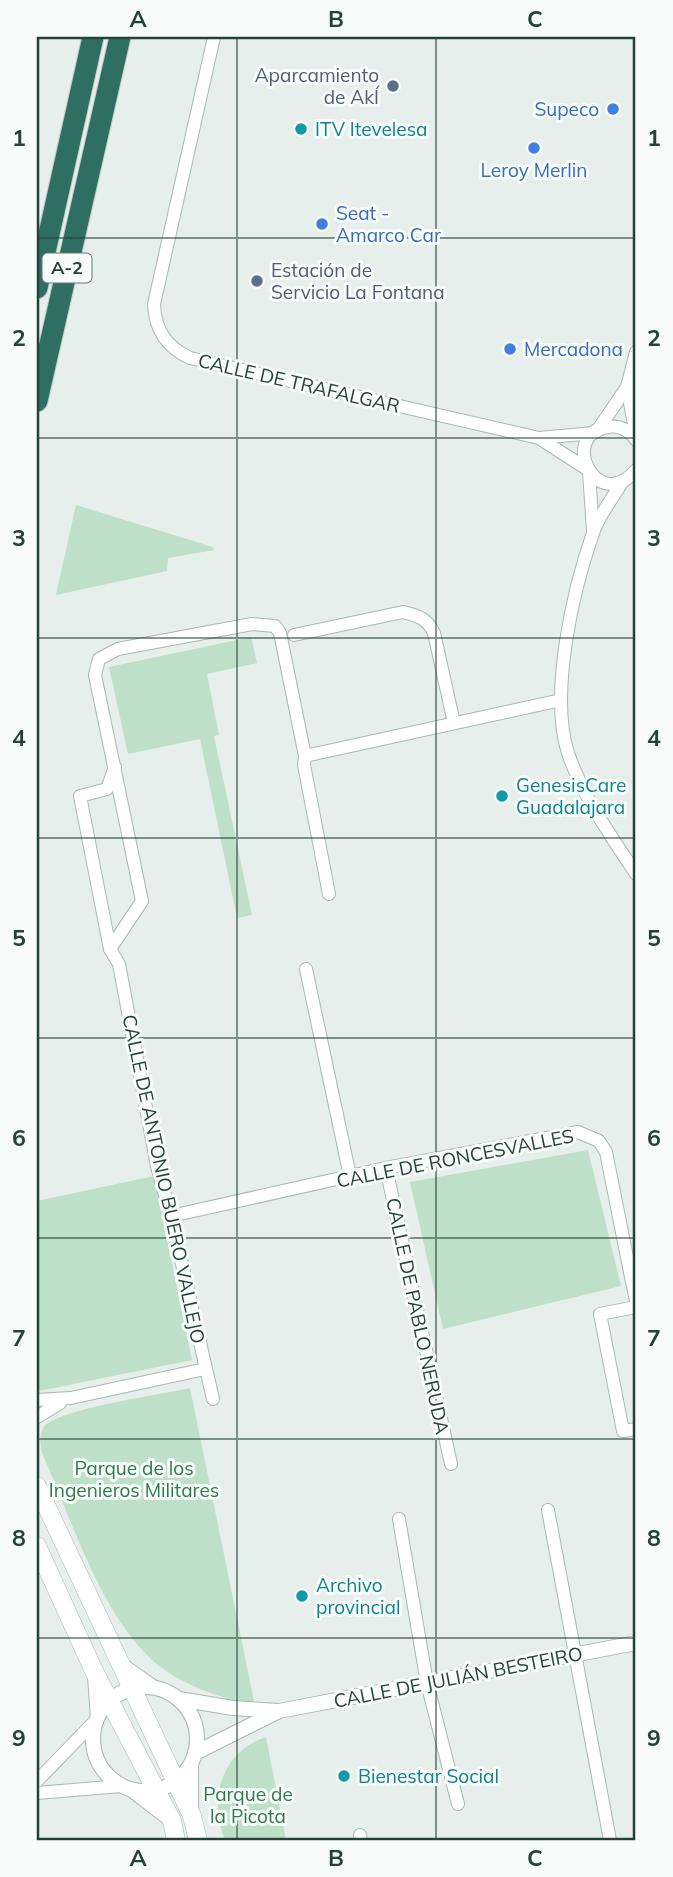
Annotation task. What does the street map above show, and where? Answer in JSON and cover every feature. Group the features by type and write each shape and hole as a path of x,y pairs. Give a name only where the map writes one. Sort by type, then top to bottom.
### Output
{"highway":[{"name":"A-2","path":"37,288 93,37"},
{"name":"A-2","path":"37,401 120,37"},
{"path":"98,135 131,37"},
{"path":"37,237 72,130"}],"main road":[{"path":"37,1486 192,1816 198,1840"},
{"path":"37,1546 94,1671 172,1821 176,1840"}],"street":[{"name":"CALLE DE TRAFALGAR","path":"214,37 154,304 163,337 180,353 190,358 539,438 595,432 615,426 636,438"},
{"path":"636,352 627,387 585,445 583,454 588,470 593,531 571,617 561,700 568,752 586,794 636,874"},
{"path":"627,387 636,438"},
{"name":"CALLE DE TRAFALGAR","path":"539,438 604,482 628,480"},
{"path":"593,531 636,470"},
{"path":"295,635 403,612 421,617 429,622 435,632 454,723"},
{"path":"110,950 142,901 116,763 95,675 99,659 118,649 252,624 267,623 275,626 280,633 305,756 304,765 329,894"},
{"path":"305,756 561,700"},
{"name":"CALLE DE ANTONIO BUERO VALLEJO","path":"116,763 107,789 80,796 110,950 119,964 157,1166 172,1216 213,1399"},
{"path":"306,969 351,1176"},
{"name":"CALLE DE RONCESVALLES","path":"172,1216 386,1168 578,1132 599,1141 606,1152 633,1272 636,1301"},
{"name":"CALLE DE PABLO NERUDA","path":"386,1168 451,1464"},
{"path":"636,1307 600,1314 624,1432 636,1429"},
{"path":"37,1400 71,1398 205,1369"},
{"path":"37,1418 47,1408 71,1398"},
{"path":"548,1510 610,1840"},
{"path":"399,1519 427,1683 458,1804"},
{"name":"CALLE DE JULIÁN BESTEIRO","path":"156,1688 178,1699 233,1708 279,1711 636,1643"},
{"path":"122,1664 156,1688"},
{"path":"94,1671 97,1719 93,1735 97,1759 106,1774 172,1821"},
{"path":"37,1781 97,1719 110,1700 133,1688 156,1688"},
{"path":"178,1699 190,1713 197,1734 192,1816"},
{"name":"CALLE DE JULIÁN BESTEIRO","path":"194,1757 279,1711"},
{"path":"37,1793 125,1788 155,1790 176,1781 194,1757"}],"green space":[{"path":"76,505 213,547 214,550 168,558 167,571 56,595"},
{"path":"251,637 257,663 207,674 219,735 214,736 252,915 237,918 200,739 128,754 109,667"},
{"path":"588,1150 621,1286 443,1329 410,1182"},
{"path":"154,1176 192,1360 39,1391 37,1201"},
{"name":"Parque de los Ingenieros Militares","path":"190,1388 255,1706 213,1694 172,1675 149,1657 131,1637 100,1588 87,1561 41,1450 42,1430 53,1420 89,1408"},
{"name":"Parque de la Picota","path":"266,1737 286,1840 225,1840 218,1809 222,1779 238,1753"}],"place":[{"name":"Aparcamiento de AkÍ","path":"393,86"},
{"name":"Supeco","path":"613,109"},
{"name":"ITV Itevelesa","path":"301,129"},
{"name":"Leroy Merlin","path":"534,148"},
{"name":"Seat - Amarco Car","path":"322,224"},
{"name":"Estación de Servicio La Fontana","path":"257,281"},
{"name":"Mercadona","path":"510,349"},
{"name":"GenesisCare Guadalajara","path":"502,796"},
{"name":"Archivo provincial","path":"302,1596"},
{"name":"Bienestar Social","path":"344,1776"}]}
